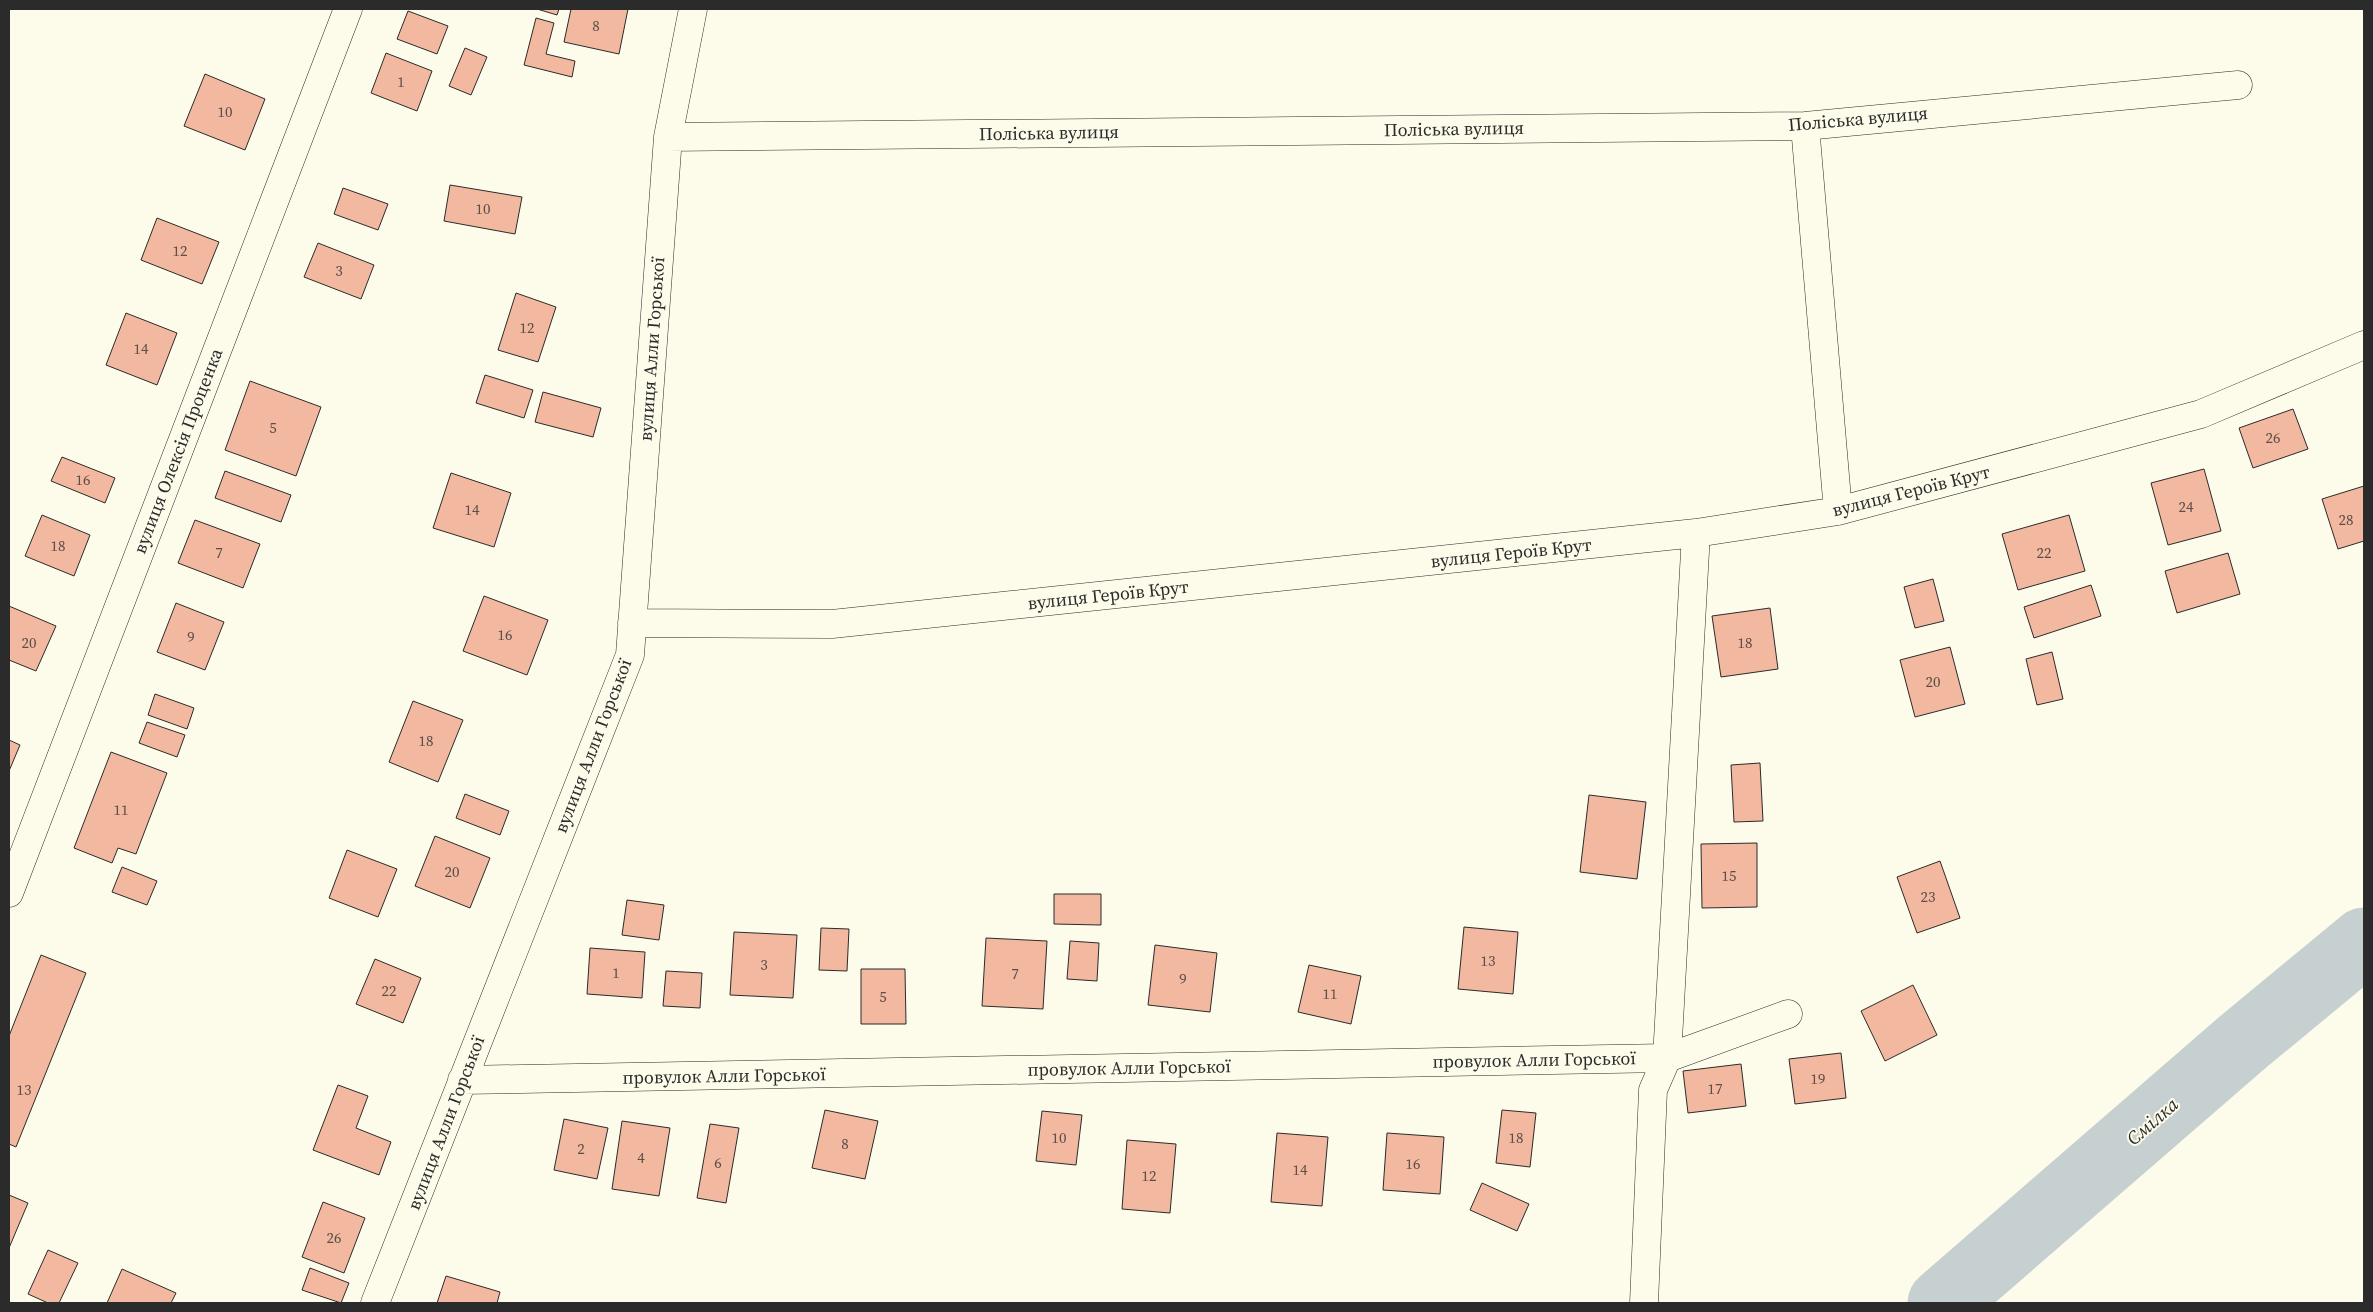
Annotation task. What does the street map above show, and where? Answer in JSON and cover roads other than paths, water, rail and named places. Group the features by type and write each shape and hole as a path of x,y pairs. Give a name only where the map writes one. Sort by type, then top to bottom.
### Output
{"street":[{"name":"вулиця Олексія Проценка","path":"9,893 348,9"},
{"name":"вулиця Алли Горської","path":"375,1303 630,655 668,137 693,9"},
{"name":"Поліська вулиця","path":"668,137 1805,126 2238,85"},
{"path":"1805,126 1838,511"},
{"name":"вулиця Героїв Крут","path":"632,623 832,624 1696,533 1838,511 2201,414 2364,345"},
{"path":"1644,1303 1653,1090 1667,1058 1696,533"},
{"name":"провулок Алли Горської","path":"462,1080 1667,1058 1788,1014"}],"waterway":[{"name":"Смілка","path":"1942,1303 2243,1042 2364,942"}]}
